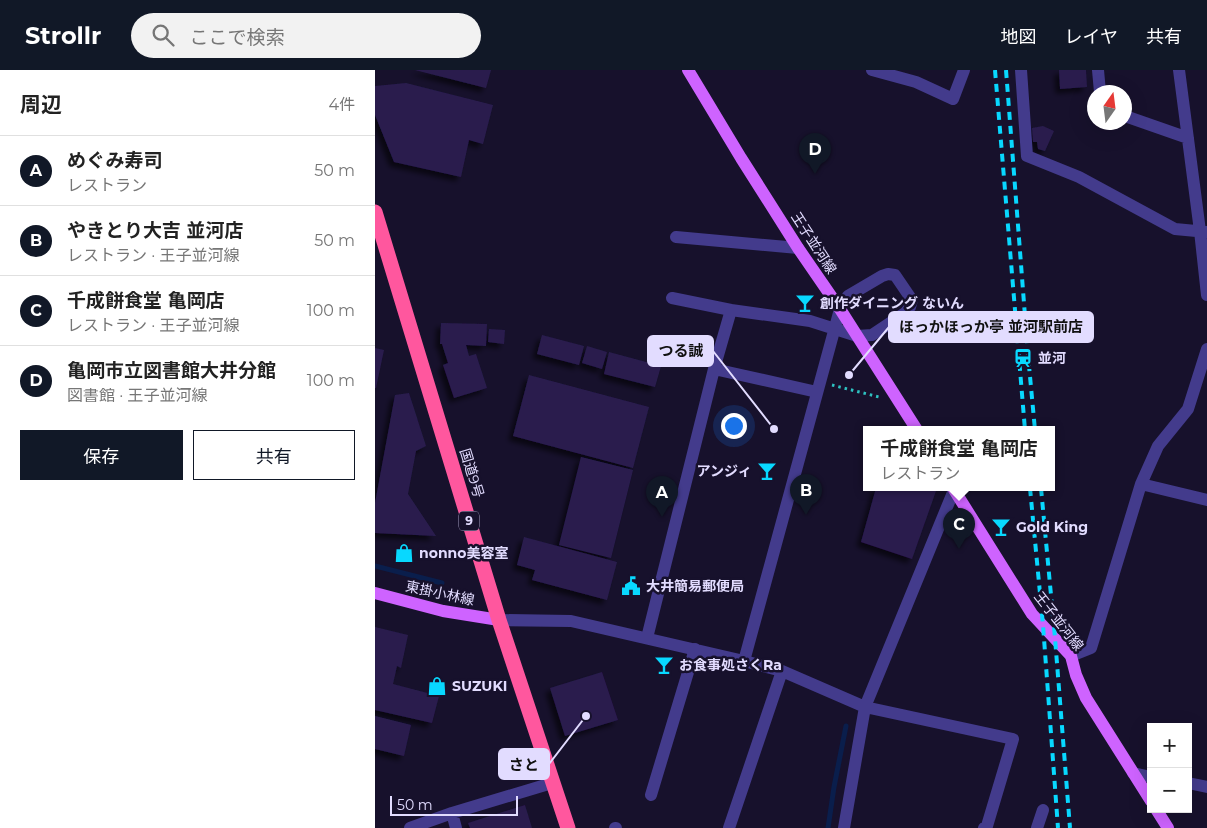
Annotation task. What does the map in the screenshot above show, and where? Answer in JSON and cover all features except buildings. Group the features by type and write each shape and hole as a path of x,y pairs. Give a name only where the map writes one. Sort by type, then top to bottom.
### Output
{"highway":[{"name":"国道9号","path":"375,212 499,620 568,828"}],"main road":[{"name":"王子並河線","path":"688,70 741,158 914,426"},
{"name":"王子並河線","path":"954,491 1032,614 1071,656 1076,675 1086,698 1147,795"},
{"name":"東掛小林線","path":"375,593 443,611 499,620"},
{"path":"1159,813 1168,828"}],"street":[{"path":"872,70 916,82 953,99 964,70"},
{"path":"1021,70 1027,156 1079,177 1175,229 1204,232"},
{"path":"1098,70 1099,85"},
{"path":"1179,70 1204,232 1207,295"},
{"path":"1132,118 1188,138"},
{"path":"676,237 799,248"},
{"path":"672,298 731,310 810,321 834,329 857,336 872,335 905,313 910,307 912,300 895,274 888,274 881,276 849,296 840,310 834,329 818,387 744,660"},
{"path":"647,638 714,369 731,310"},
{"path":"1071,656 1091,648 1141,484 1158,446 1187,409 1207,349"},
{"path":"714,369 818,387"},
{"path":"1141,484 1207,500"},
{"path":"844,828 865,707 952,491"},
{"path":"499,620 571,622 744,660 782,671 865,707 1013,740 987,826 984,828"},
{"path":"651,794 695,649"},
{"path":"729,828 782,671"},
{"path":"1133,774 1147,776"},
{"path":"410,828 452,813 553,783"},
{"path":"1192,784 1207,787"},
{"path":"1037,828 1043,810"},
{"path":"452,813 456,828"}],"path":[{"path":"818,387 899,403"}],"waterway":[{"path":"375,566 442,583"},
{"path":"828,828 846,726"}],"railway":[{"path":"995,70 1025,426"},
{"path":"1006,70 1035,426"},
{"path":"1030,491 1043,625 1058,828"},
{"path":"1041,491 1070,828"}],"place":[{"name":"亀岡市立図書館大井分館","path":"815,174"},
{"name":"創作ダイニング ないん","path":"805,303"},
{"name":"並河","path":"1023,358"},
{"name":"ほっかほっか亭 並河駅前店","path":"849,375"},
{"name":"つる誠","path":"774,429"},
{"name":"アンジィ","path":"767,471"},
{"name":"やきとり大吉 並河店","path":"806,515"},
{"name":"めぐみ寿司","path":"662,517"},
{"name":"Gold King","path":"1001,527"},
{"name":"千成餅食堂 亀岡店","path":"959,549"},
{"name":"nonno美容室","path":"404,553"},
{"name":"大井簡易郵便局","path":"631,586"},
{"name":"お食事処さくRa","path":"664,665"},
{"name":"SUZUKI","path":"437,686"},
{"name":"さと","path":"586,716"}]}
